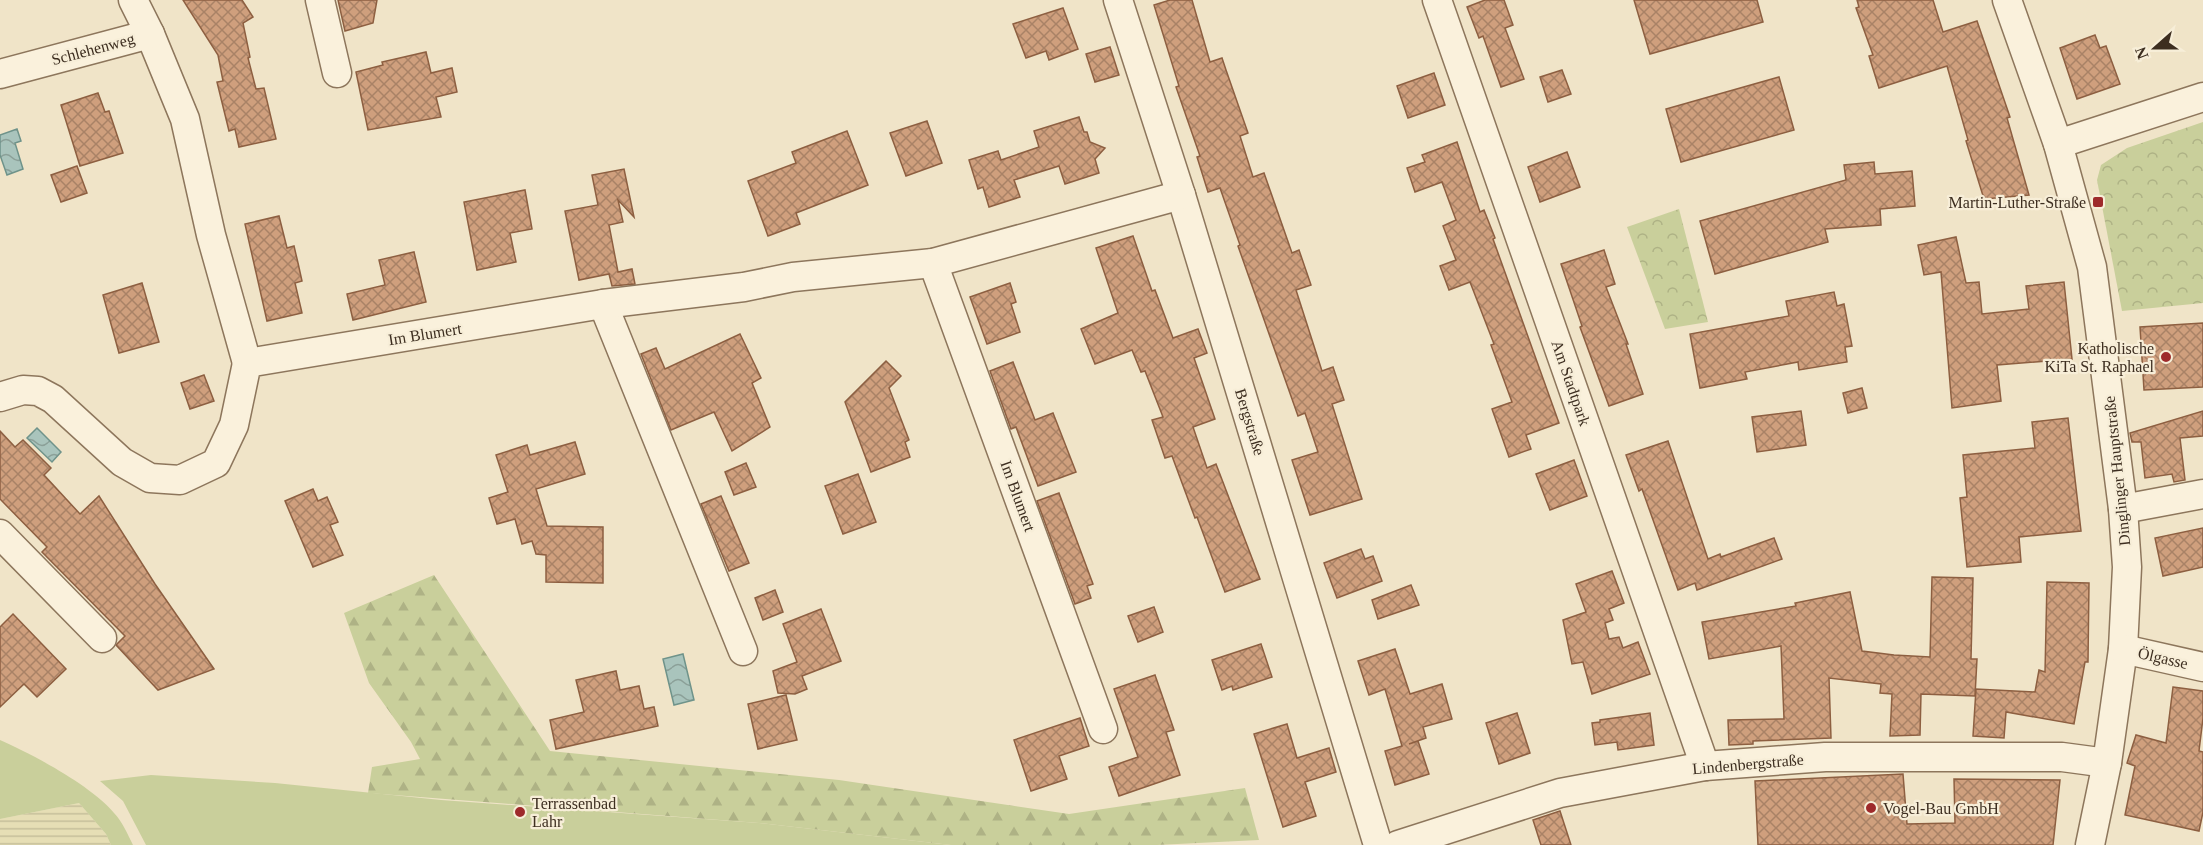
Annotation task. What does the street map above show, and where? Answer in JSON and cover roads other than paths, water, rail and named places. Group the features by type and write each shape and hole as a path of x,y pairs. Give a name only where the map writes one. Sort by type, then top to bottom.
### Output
{"street":[{"name":"Schlehenweg","path":"0,74 150,34 133,0"},
{"path":"320,0 337,73"},
{"name":"Bergstraße","path":"1118,0 1181,195 1378,845"},
{"name":"Am Stadtpark","path":"1437,0 1705,766"},
{"name":"Dinglinger Hauptstraße","path":"2007,0 2058,144 2092,267 2123,509 2127,567 2123,649 2107,763 2090,845"},
{"path":"0,397 23,390 38,391 53,399 122,462 150,478 180,480 216,463 234,425 247,363 211,235 185,119 150,34"},
{"path":"2058,144 2203,97"},
{"name":"Im Blumert","path":"247,363 603,304 744,287 793,278 933,263 1181,195"},
{"name":"Im Blumert","path":"933,263 1103,729"},
{"path":"603,304 743,651"},
{"path":"2123,509 2203,494"},
{"path":"0,534 102,638"},
{"name":"Ölgasse","path":"2123,649 2203,667"},
{"name":"Lindenbergstraße","path":"1398,845 1560,793 1705,766 1826,757 2062,757 2107,763"}],"water":[{"path":"17,129 21,141 15,143 23,169 7,175 0,155 0,135"},
{"path":"37,428 61,452 52,462 27,438"},
{"path":"683,654 694,700 674,705 663,659"}],"place":[{"name":"Martin-Luther-Straße","path":"2098,202"},
{"name":"Katholische KiTa St. Raphael","path":"2166,357"},
{"name":"Vogel-Bau GmbH","path":"1871,808"},
{"name":"Terrassenbad Lahr","path":"520,812"}]}
